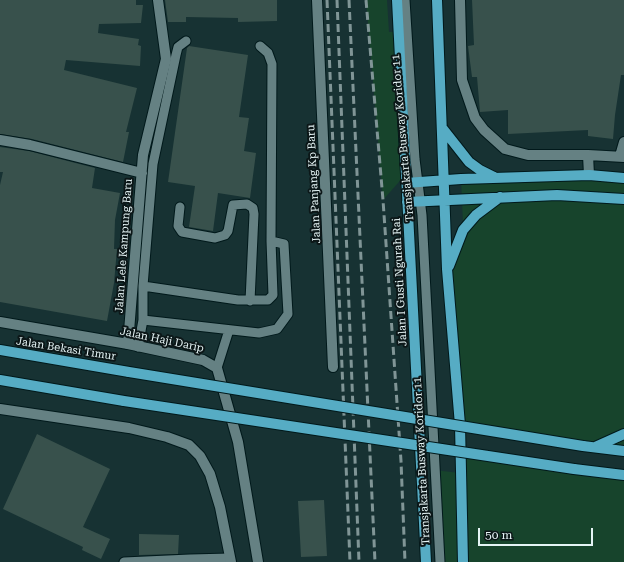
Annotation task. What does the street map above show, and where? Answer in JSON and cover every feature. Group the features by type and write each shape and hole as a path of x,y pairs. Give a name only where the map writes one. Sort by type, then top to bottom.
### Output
{"main road":[{"name":"Jalan I Gusti Ngurah Rai","path":"397,0 426,562"},
{"path":"436,0 443,129 447,269 460,425 463,562"},
{"path":"443,129 469,162 480,170 496,178"},
{"path":"406,183 444,180 590,175 624,178"},
{"path":"407,202 500,197 577,196 624,199"},
{"path":"447,269 463,230 476,215 500,197"},
{"name":"Jalan Bekasi Timur","path":"0,350 583,446 624,451"},
{"path":"0,380 124,401 574,469 624,475"},
{"path":"595,447 624,434"},
{"path":"607,473 624,479"}],"street":[{"name":"Jalan Lele Kampung Baru","path":"133,346 142,173 144,156 165,70 166,59 158,0"},
{"name":"Jalan Panjang Kp Baru","path":"317,0 333,368"},
{"path":"460,0 462,80 475,118 484,130 505,149 528,155 588,155 622,157 624,142"},
{"name":"Jalan Lele Kampung Baru","path":"0,140 30,145 142,173"},
{"path":"588,155 590,175"},
{"name":"Jalan Haji Darip","path":"0,322 203,360 217,368"},
{"path":"217,368 238,442 258,562"},
{"path":"0,409 129,428 167,437 188,445 200,456 210,474 220,507 230,560"}],"lane":[{"name":"Transjakarta Busway Koridor 11","path":"405,0 420,201 440,562"},
{"path":"133,346 143,320 143,286 153,164 178,47 186,41"},
{"path":"143,286 250,301 268,300 273,295 271,241 272,64 268,53 260,46"},
{"path":"180,207 178,226 182,232 215,238 225,235 228,231 232,205 247,204 253,208 250,301"},
{"path":"143,320 259,333 277,330 288,314 284,244 271,241"},
{"path":"217,368 229,330"},
{"path":"124,562 230,560"}],"green space":[{"path":"366,0 387,0 389,32 399,32 406,174 383,200"},
{"path":"624,178 624,451 460,425 447,269 467,218 463,224 461,179"},
{"path":"460,452 624,475 624,562 440,562 434,470 460,473"}],"building":[{"path":"0,0 136,0 136,5 143,5 141,23 99,24 98,33 139,39 138,45 141,46 140,66 66,60 64,70 137,88 126,132 129,132 123,162 32,139 0,134"},
{"path":"165,0 277,0 277,21 238,22 238,18 186,17 186,22 168,22"},
{"path":"472,0 624,0 624,75 621,75 613,139 588,136 588,130 508,134 508,110 480,112 477,77 472,77 468,46 474,45"},
{"path":"189,46 248,55 239,117 249,118 244,151 256,153 250,198 218,193 213,231 189,227 195,186 168,182 187,48"},
{"path":"0,147 29,151 95,168 92,188 120,193 115,220 114,249 117,249 114,283 107,321 0,302 0,185 3,172 0,172"},
{"path":"37,434 110,469 83,527 110,539 101,559 82,550 83,547 3,509"},
{"path":"324,500 327,556 301,557 298,501"},
{"path":"139,534 179,535 178,554 139,555"}],"railway":[{"path":"327,0 350,562"},
{"path":"337,0 359,562"},
{"path":"349,0 375,562"},
{"path":"366,0 383,200 401,461 405,562"}]}
